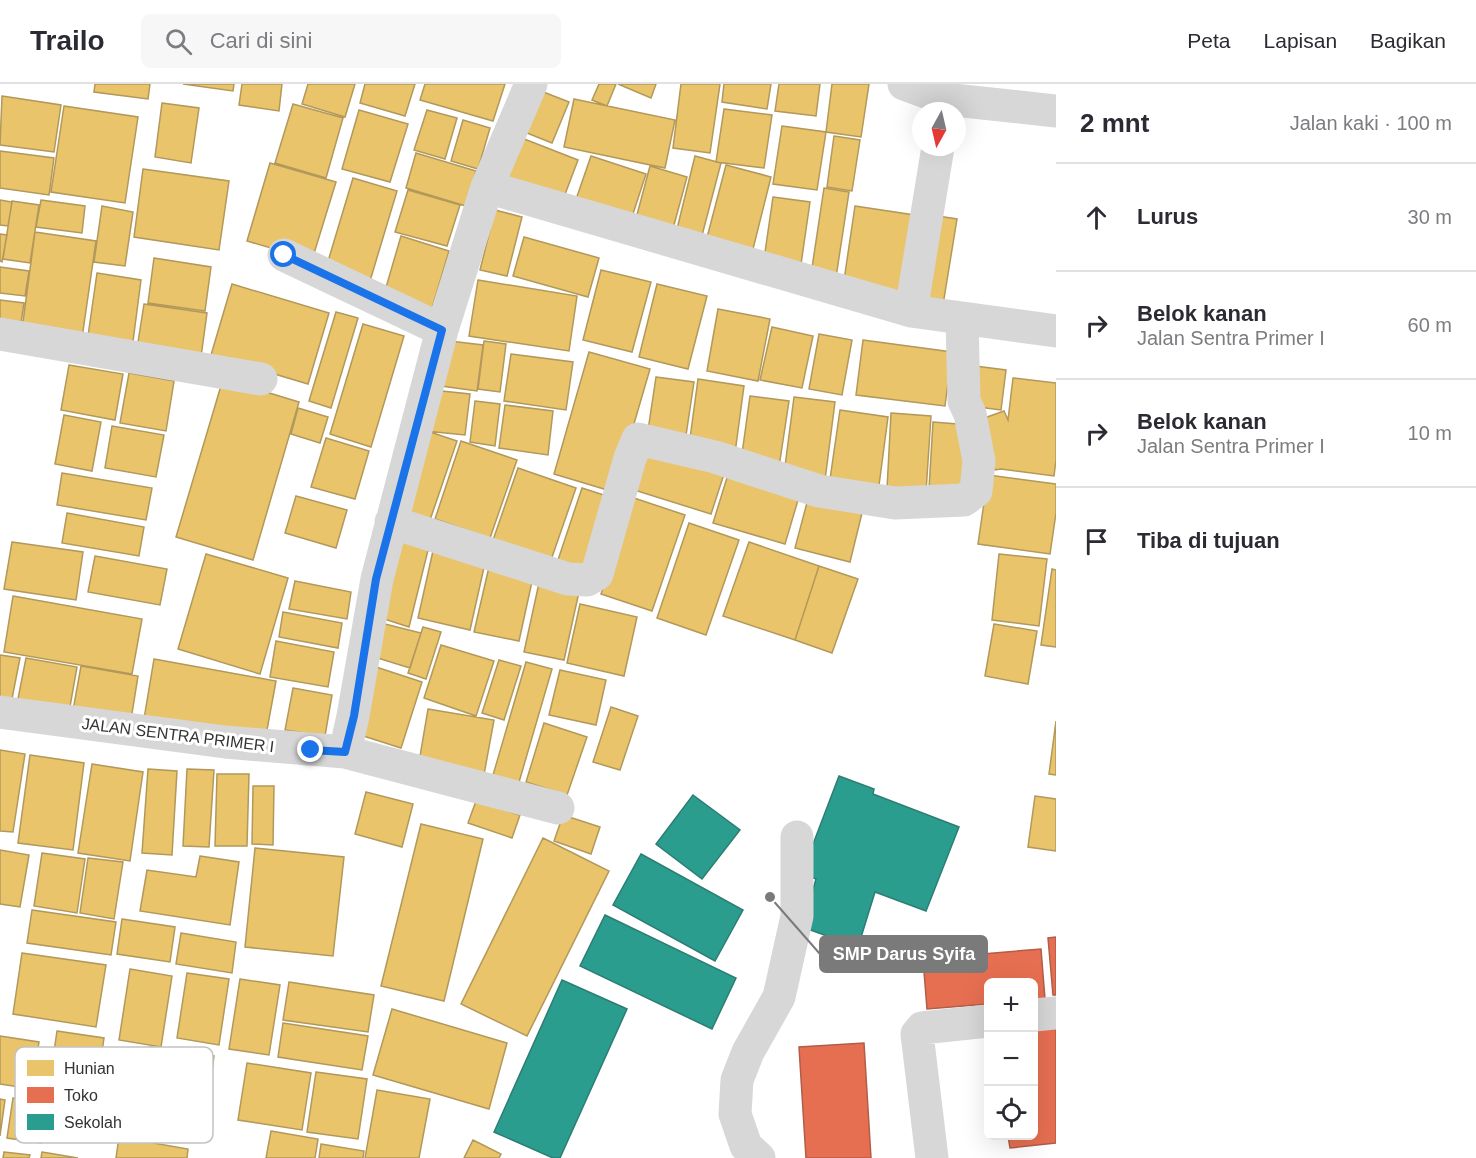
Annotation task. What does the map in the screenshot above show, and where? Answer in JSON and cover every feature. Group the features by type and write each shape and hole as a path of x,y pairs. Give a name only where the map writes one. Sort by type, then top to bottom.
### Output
{"street":[{"path":"345,752 354,716 376,579 442,330 487,187 531,84"},
{"path":"904,84 946,98 1056,111"},
{"path":"911,311 937,156"},
{"path":"487,187 911,311 1056,331"},
{"path":"284,255 442,330"},
{"path":"391,522 568,579 587,580 597,574 630,458 638,439 715,457 819,491 895,504 964,500 976,490 979,461 970,414 964,400 962,319"},
{"path":"0,334 261,379"},
{"name":"JALAN SENTRA PRIMER I","path":"0,712 225,742 345,752 558,808"},
{"path":"759,1158 746,1146 735,1114 736,1080 748,1052 779,996 797,916 797,837"},
{"path":"1038,1015 1056,1013"},
{"path":"932,1158 917,1034 922,1028 984,1020"}],"building: Hunian":[{"path":"95,84 150,84 148,99 94,92"},
{"path":"183,84 234,84 233,91"},
{"path":"242,84 282,84 279,111 239,105"},
{"path":"308,84 355,84 345,117 302,104"},
{"path":"365,84 415,84 405,116 360,103"},
{"path":"425,84 505,84 493,121 420,100"},
{"path":"599,84 616,84 607,106 592,100"},
{"path":"618,84 656,84 651,98"},
{"path":"681,84 720,84 710,153 673,148"},
{"path":"724,84 771,84 767,109 722,102"},
{"path":"779,84 820,84 816,116 775,111"},
{"path":"832,84 869,84 861,137 826,132"},
{"path":"533,88 569,102 552,143 517,129"},
{"path":"2,96 61,105 54,152 0,145"},
{"path":"574,99 675,120 665,168 564,147"},
{"path":"162,103 199,108 191,163 155,157"},
{"path":"293,104 343,118 326,178 275,163"},
{"path":"64,106 138,117 125,203 51,192"},
{"path":"724,109 772,115 764,168 716,162"},
{"path":"359,110 408,124 390,182 342,169"},
{"path":"427,110 457,118 445,159 414,150"},
{"path":"463,120 490,128 478,169 451,161"},
{"path":"782,126 826,132 817,190 773,184"},
{"path":"514,135 578,160 561,205 497,180"},
{"path":"834,136 860,140 852,191 827,187"},
{"path":"0,151 54,158 49,195 0,188"},
{"path":"416,153 476,171 466,206 406,188"},
{"path":"591,156 646,174 629,226 573,208"},
{"path":"695,156 721,163 700,243 675,237"},
{"path":"270,163 336,182 312,260 247,241"},
{"path":"726,165 771,177 750,261 704,249"},
{"path":"650,166 687,177 671,236 634,226"},
{"path":"143,169 229,181 219,250 134,237"},
{"path":"353,178 397,191 370,281 326,268"},
{"path":"824,188 849,192 835,284 810,281"},
{"path":"408,190 460,205 447,246 395,232"},
{"path":"773,197 810,202 800,271 763,266"},
{"path":"0,200 12,202 8,226 0,225"},
{"path":"41,200 85,206 82,233 36,227"},
{"path":"12,201 39,205 30,263 3,259"},
{"path":"102,206 133,212 125,266 94,262"},
{"path":"855,206 921,216 909,296 843,287"},
{"path":"495,210 522,217 507,276 480,270"},
{"path":"931,215 957,219 942,311 916,307"},
{"path":"35,232 96,241 81,345 21,337"},
{"path":"0,234 7,235 2,262 0,261"},
{"path":"401,236 449,251 430,315 382,301"},
{"path":"524,237 599,258 588,297 513,276"},
{"path":"154,258 211,267 205,311 148,303"},
{"path":"0,267 29,271 25,296 0,293"},
{"path":"601,270 651,282 632,352 583,340"},
{"path":"97,273 141,280 132,349 87,343"},
{"path":"478,280 577,296 569,351 469,336"},
{"path":"232,284 329,313 308,384 211,355"},
{"path":"657,284 707,296 688,369 639,357"},
{"path":"0,300 24,303 19,336 0,334"},
{"path":"144,304 207,313 200,364 136,355"},
{"path":"718,309 770,319 758,381 707,371"},
{"path":"336,312 358,318 331,408 309,401"},
{"path":"363,324 404,336 371,447 330,434"},
{"path":"772,327 813,336 802,388 760,380"},
{"path":"819,334 852,340 842,395 809,389"},
{"path":"441,340 483,345 477,391 434,385"},
{"path":"863,340 952,352 945,406 856,395"},
{"path":"484,341 506,344 500,392 478,389"},
{"path":"589,352 650,369 614,492 554,474"},
{"path":"511,354 573,362 566,410 504,401"},
{"path":"69,365 123,374 115,420 61,410"},
{"path":"975,366 1006,370 1001,410 970,406"},
{"path":"129,373 174,381 166,431 120,423"},
{"path":"656,377 694,382 685,442 647,437"},
{"path":"1013,378 1056,383 1054,476 995,470 976,421 1004,411 1008,420"},
{"path":"223,379 299,402 253,560 176,537"},
{"path":"698,379 744,386 735,453 689,446"},
{"path":"432,390 470,394 465,435 426,431"},
{"path":"750,396 789,401 779,467 741,461"},
{"path":"794,397 835,402 825,480 784,474"},
{"path":"475,401 500,404 495,446 470,442"},
{"path":"505,405 553,411 548,455 499,448"},
{"path":"298,408 328,417 320,443 291,434"},
{"path":"840,410 888,417 878,493 829,486"},
{"path":"891,413 931,416 926,492 887,489"},
{"path":"64,415 101,422 92,471 55,464"},
{"path":"933,422 970,425 966,491 929,489"},
{"path":"112,426 164,435 156,477 105,468"},
{"path":"424,430 457,441 430,520 397,508"},
{"path":"326,438 369,451 355,499 311,487"},
{"path":"461,441 517,460 490,538 435,519"},
{"path":"645,443 726,468 711,514 631,489"},
{"path":"518,468 576,488 551,560 493,540"},
{"path":"730,468 801,490 785,544 713,523"},
{"path":"62,473 152,488 146,520 57,505"},
{"path":"988,475 1056,484 1056,513 1050,554 978,544"},
{"path":"582,488 613,498 589,570 558,560"},
{"path":"809,495 863,509 850,562 795,548"},
{"path":"296,496 347,510 336,548 285,533"},
{"path":"634,498 685,515 652,611 601,594"},
{"path":"67,513 144,527 139,556 62,543"},
{"path":"689,523 739,540 706,635 657,618"},
{"path":"398,532 430,542 409,627 378,617"},
{"path":"12,542 83,552 76,600 4,589"},
{"path":"435,542 487,554 470,630 418,618"},
{"path":"749,542 819,566 795,640 723,616"},
{"path":"206,554 288,578 260,674 178,649"},
{"path":"999,554 1047,559 1039,626 992,620"},
{"path":"95,556 167,569 160,605 88,592"},
{"path":"819,566 858,579 832,653 795,640"},
{"path":"489,567 533,577 519,641 474,632"},
{"path":"1052,569 1056,570 1056,647 1041,645"},
{"path":"295,581 351,592 347,619 289,609"},
{"path":"539,583 579,592 564,660 524,652"},
{"path":"13,596 142,619 132,674 4,652"},
{"path":"580,604 637,617 624,676 567,663"},
{"path":"283,612 342,623 338,648 279,637"},
{"path":"377,622 421,633 410,668 368,655"},
{"path":"994,624 1037,631 1028,684 985,676"},
{"path":"423,627 441,632 426,679 408,673"},
{"path":"276,641 334,652 328,687 270,677"},
{"path":"441,645 494,661 476,716 424,698"},
{"path":"0,655 20,658 10,709 0,707"},
{"path":"26,658 77,667 68,718 16,709"},
{"path":"154,659 276,681 265,741 144,719"},
{"path":"499,660 521,666 504,720 482,713"},
{"path":"526,662 552,669 517,789 491,782"},
{"path":"81,666 138,676 130,726 72,716"},
{"path":"376,667 422,682 401,748 354,733"},
{"path":"560,670 606,680 596,725 549,715"},
{"path":"293,688 332,695 325,736 285,730"},
{"path":"611,707 638,716 620,770 593,762"},
{"path":"428,709 494,720 483,780 418,768"},
{"path":"1056,721 1056,775 1049,774"},
{"path":"544,723 587,737 567,795 526,782"},
{"path":"0,750 25,754 13,832 0,831"},
{"path":"30,755 84,763 73,850 18,843"},
{"path":"92,764 143,772 130,861 78,853"},
{"path":"148,769 177,771 172,855 142,853"},
{"path":"187,769 214,770 209,847 183,846"},
{"path":"217,774 249,774 247,846 215,846"},
{"path":"253,786 274,786 273,845 252,844"},
{"path":"366,792 413,804 402,847 355,834"},
{"path":"1035,796 1056,799 1056,851 1028,847"},
{"path":"476,801 520,815 512,838 468,823"},
{"path":"563,815 600,827 591,854 554,841"},
{"path":"421,824 483,839 444,1001 381,986"},
{"path":"543,838 609,871 527,1036 461,1004"},
{"path":"255,848 344,857 333,956 245,947"},
{"path":"0,850 29,855 20,907 0,904"},
{"path":"42,853 85,859 77,913 34,906"},
{"path":"200,856 239,862 230,925 140,911 147,870 196,877"},
{"path":"88,858 123,862 114,919 80,913"},
{"path":"32,910 116,922 111,955 27,943"},
{"path":"122,919 175,927 170,962 117,954"},
{"path":"181,933 236,942 232,973 176,964"},
{"path":"22,953 106,965 96,1027 13,1014"},
{"path":"130,969 172,976 161,1047 119,1040"},
{"path":"187,973 229,979 219,1045 177,1038"},
{"path":"240,979 280,985 269,1055 229,1049"},
{"path":"289,982 374,995 368,1032 283,1020"},
{"path":"392,1009 507,1043 489,1109 373,1075"},
{"path":"283,1023 368,1036 362,1070 278,1057"},
{"path":"57,1031 104,1038 103,1047 55,1047"},
{"path":"0,1036 39,1042 38,1047 15,1047 15,1086 0,1084"},
{"path":"247,1063 311,1073 302,1130 238,1120"},
{"path":"316,1072 367,1079 358,1139 307,1132"},
{"path":"377,1090 430,1099 419,1158 365,1158"},
{"path":"13,1098 15,1098 15,1139 7,1138"},
{"path":"0,1099 5,1100 0,1136"},
{"path":"271,1131 318,1139 315,1158 266,1158"},
{"path":"473,1140 501,1154 499,1158 464,1158"},
{"path":"118,1143 154,1143 188,1149 187,1158 116,1158"},
{"path":"321,1144 364,1151 363,1158 319,1158"},
{"path":"4,1152 30,1155 29,1158 3,1158"},
{"path":"42,1152 78,1158 41,1158"}],"building: Toko":[{"path":"1056,937 1056,995 1053,995 1048,938"},
{"path":"1041,949 1045,999 1038,1000 1038,978 984,978 984,1004 927,1009 923,959"},
{"path":"1056,1027 1056,1143 1010,1148 1009,1140 1038,1140 1038,1029"},
{"path":"864,1043 871,1158 806,1158 799,1047"}],"building: Sekolah":[{"path":"839,776 874,789 873,794 959,827 926,911 875,892 858,947 802,927 816,879 802,873"},
{"path":"693,795 740,830 702,879 656,844"},
{"path":"641,854 743,910 715,961 613,905"},
{"path":"605,915 736,978 712,1029 580,966"},
{"path":"562,980 627,1009 560,1158 553,1158 494,1132"}],"place":[{"name":"SMP Darus Syifa","path":"770,897"}],"route":[{"path":"284,255 442,330 376,579 354,716 345,752 311,750"}]}
